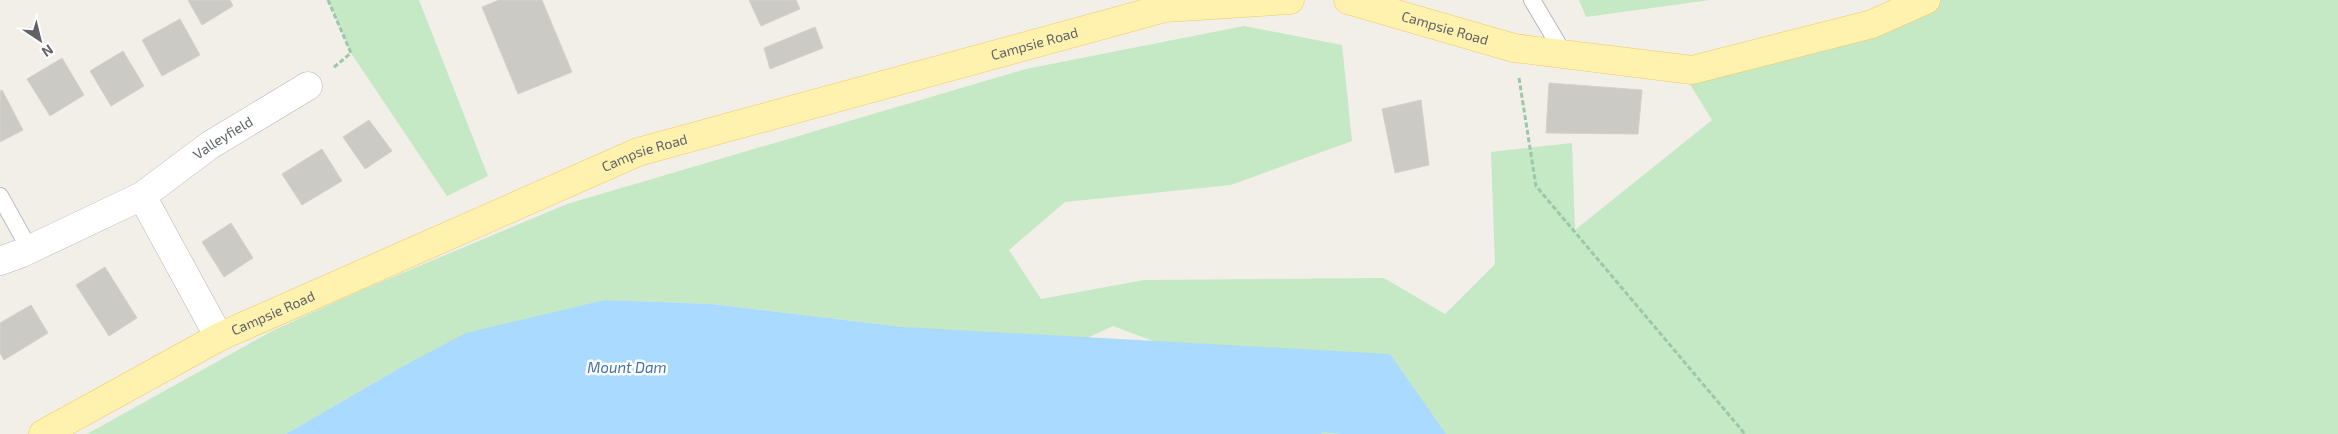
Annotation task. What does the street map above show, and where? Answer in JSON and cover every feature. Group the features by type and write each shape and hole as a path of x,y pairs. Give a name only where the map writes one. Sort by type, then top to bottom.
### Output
{"main road":[{"name":"Campsie Road","path":"42,434 219,337 638,152 1165,8 1290,0"},
{"name":"Campsie Road","path":"1348,0 1514,48 1692,70 1872,24 1926,0"}],"street":[{"name":"Valleyfield","path":"0,261 30,250 142,196 210,145 308,86"},
{"path":"142,196 219,337"}],"lane":[{"path":"1532,0 1564,54"},
{"path":"0,196 30,250"}],"path":[{"path":"308,86 352,53 328,0"},
{"path":"1514,48 1536,186 1746,434"}],"green space":[{"path":"328,0 419,0 488,176 447,196 351,53"},
{"path":"1579,0 1710,0 1586,17"},
{"path":"1926,0 2338,0 2338,434 1071,434 1233,371 1113,326 1006,376 903,327 712,304 605,300 396,370 286,434 87,434 274,330 362,290 567,204 1026,69 1244,26 1342,45 1352,141 1231,185 1065,202 1009,250 1041,299 1144,280 1384,278 1445,314 1495,264 1491,152 1572,143 1575,230 1712,120 1680,68"}],"water":[{"name":"Mount Dam","path":"605,300 712,304 903,327 1390,354 1446,434 1342,434 1322,432 1321,434 286,434 396,370 466,333"}],"building":[{"path":"188,0 230,0 233,6 202,25"},
{"path":"499,0 542,0 572,72 518,94 482,7"},
{"path":"749,0 796,0 800,9 761,26"},
{"path":"180,19 200,55 162,76 142,40"},
{"path":"815,27 823,48 770,69 764,48"},
{"path":"123,51 144,86 111,106 90,71"},
{"path":"62,58 84,95 50,116 27,79"},
{"path":"1549,83 1642,90 1638,134 1546,133"},
{"path":"2,90 23,130 0,142 0,91"},
{"path":"1421,100 1429,165 1395,173 1382,109"},
{"path":"369,120 392,151 365,169 343,137"},
{"path":"322,149 342,181 302,205 282,174"},
{"path":"231,223 253,258 224,277 202,242"},
{"path":"105,267 137,318 109,336 76,285"},
{"path":"31,305 48,333 4,360 0,353 0,323"}]}
